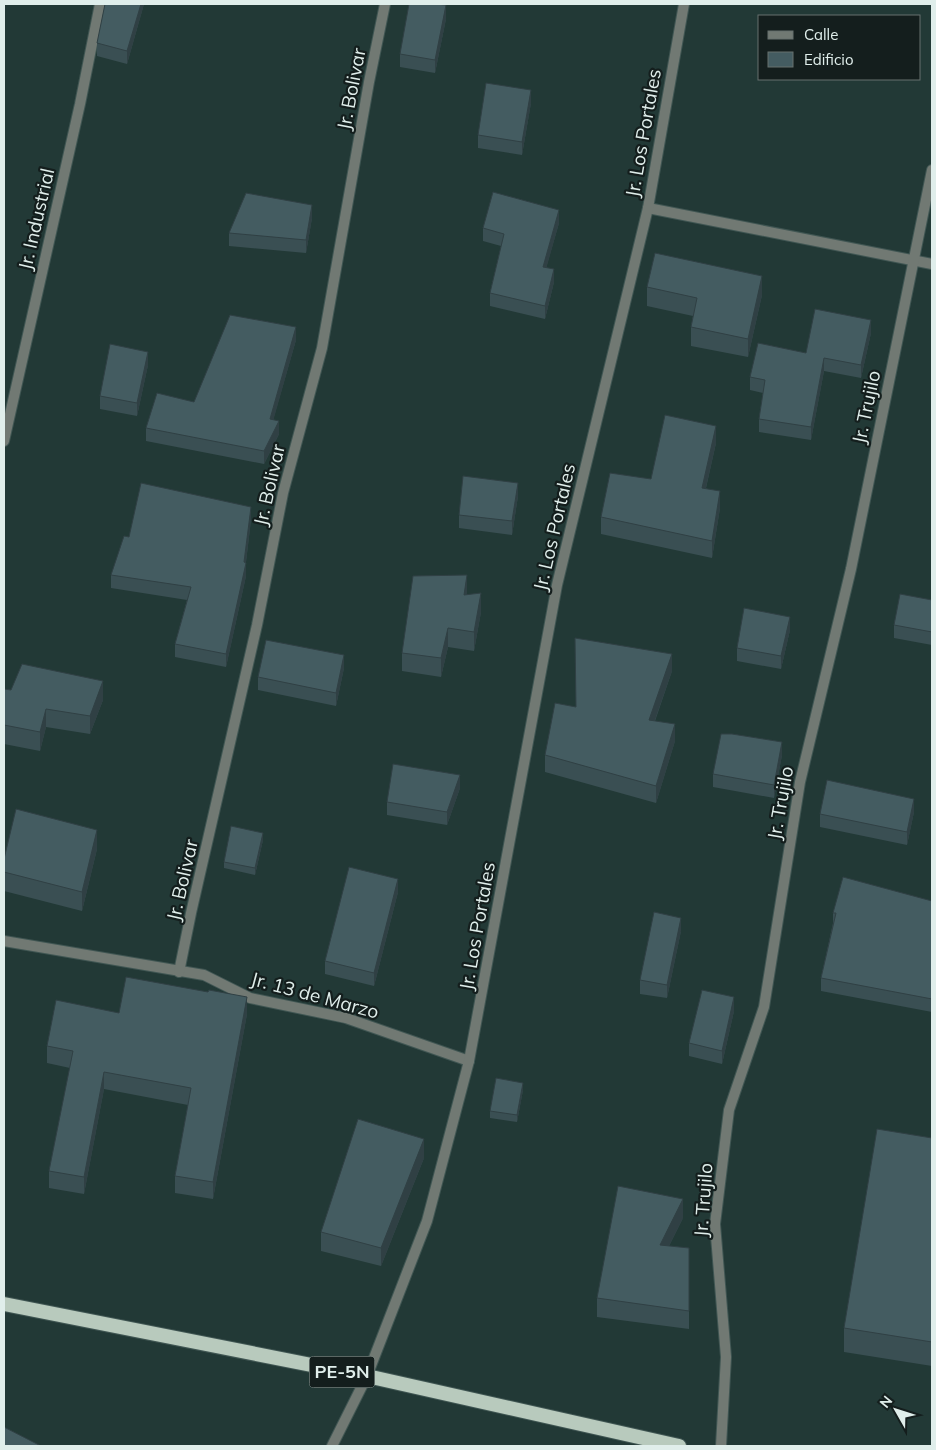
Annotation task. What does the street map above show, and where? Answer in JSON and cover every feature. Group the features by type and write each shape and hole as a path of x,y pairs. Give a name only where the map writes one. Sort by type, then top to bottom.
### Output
{"highway":[{"name":"PE-5N","path":"4,1304 367,1376 679,1446"}],"street":[{"name":"Jr. Industrial","path":"4,441 80,104 100,4"},
{"name":"Jr. Bolivar","path":"179,972 257,625 283,492 322,348 369,82 385,4"},
{"name":"Jr. Los Portales","path":"332,1446 367,1376 427,1221 469,1061 557,585 648,208 684,4"},
{"name":"Jr. Trujilo","path":"721,1446 726,1357 715,1224 729,1110 764,1007 800,782 851,569 932,170"},
{"path":"648,208 932,264"},
{"name":"Jr. 13 de Marzo","path":"4,941 204,975 250,998 346,1018 469,1061"}],"building":[{"path":"105,4 141,4 127,51 97,43"},
{"path":"409,4 446,5 435,60 400,54"},
{"path":"486,83 531,90 522,142 478,135"},
{"path":"493,192 559,210 543,267 554,269 545,306 490,293 504,234 483,228"},
{"path":"246,193 312,205 306,240 229,233"},
{"path":"655,253 762,276 748,339 691,327 697,298 647,287"},
{"path":"815,309 871,320 861,365 824,358 811,427 759,419 765,380 750,377 758,343 806,353"},
{"path":"230,315 296,327 270,419 279,421 264,451 146,428 157,393 194,402"},
{"path":"110,344 148,352 137,403 100,396"},
{"path":"665,415 716,426 702,488 720,491 712,541 601,517 610,473 651,479"},
{"path":"463,476 518,483 512,521 459,515"},
{"path":"141,483 251,507 244,562 246,563 226,654 175,644 191,587 111,575 124,536 129,537"},
{"path":"467,575 464,595 481,593 474,632 448,628 441,658 402,653 413,576"},
{"path":"900,594 932,600 932,632 894,625"},
{"path":"744,608 790,617 781,656 737,648"},
{"path":"575,638 672,654 649,720 675,724 656,786 545,755 555,703 576,707"},
{"path":"266,640 344,655 336,693 258,677"},
{"path":"22,664 103,681 90,716 46,709 40,732 4,725 4,689 11,690"},
{"path":"721,734 782,742 774,785 713,774"},
{"path":"393,764 460,775 447,812 387,802"},
{"path":"827,780 914,799 907,832 820,814"},
{"path":"16,809 97,830 82,892 4,872 4,859"},
{"path":"231,826 263,833 255,868 224,862"},
{"path":"349,867 398,879 374,973 325,961"},
{"path":"843,877 932,901 932,999 821,978 836,913 833,913"},
{"path":"654,912 681,918 667,985 640,980"},
{"path":"126,977 247,997 213,1182 175,1176 191,1088 104,1072 84,1177 49,1171 73,1051 47,1046 56,1000 119,1013"},
{"path":"702,990 734,997 722,1051 689,1043"},
{"path":"496,1078 523,1083 517,1115 490,1111"},
{"path":"358,1119 424,1139 381,1248 321,1232"},
{"path":"877,1129 932,1138 932,1342 844,1328"},
{"path":"618,1186 683,1199 660,1245 689,1248 689,1311 597,1298"},
{"path":"4,1427 41,1446 4,1446"}]}
